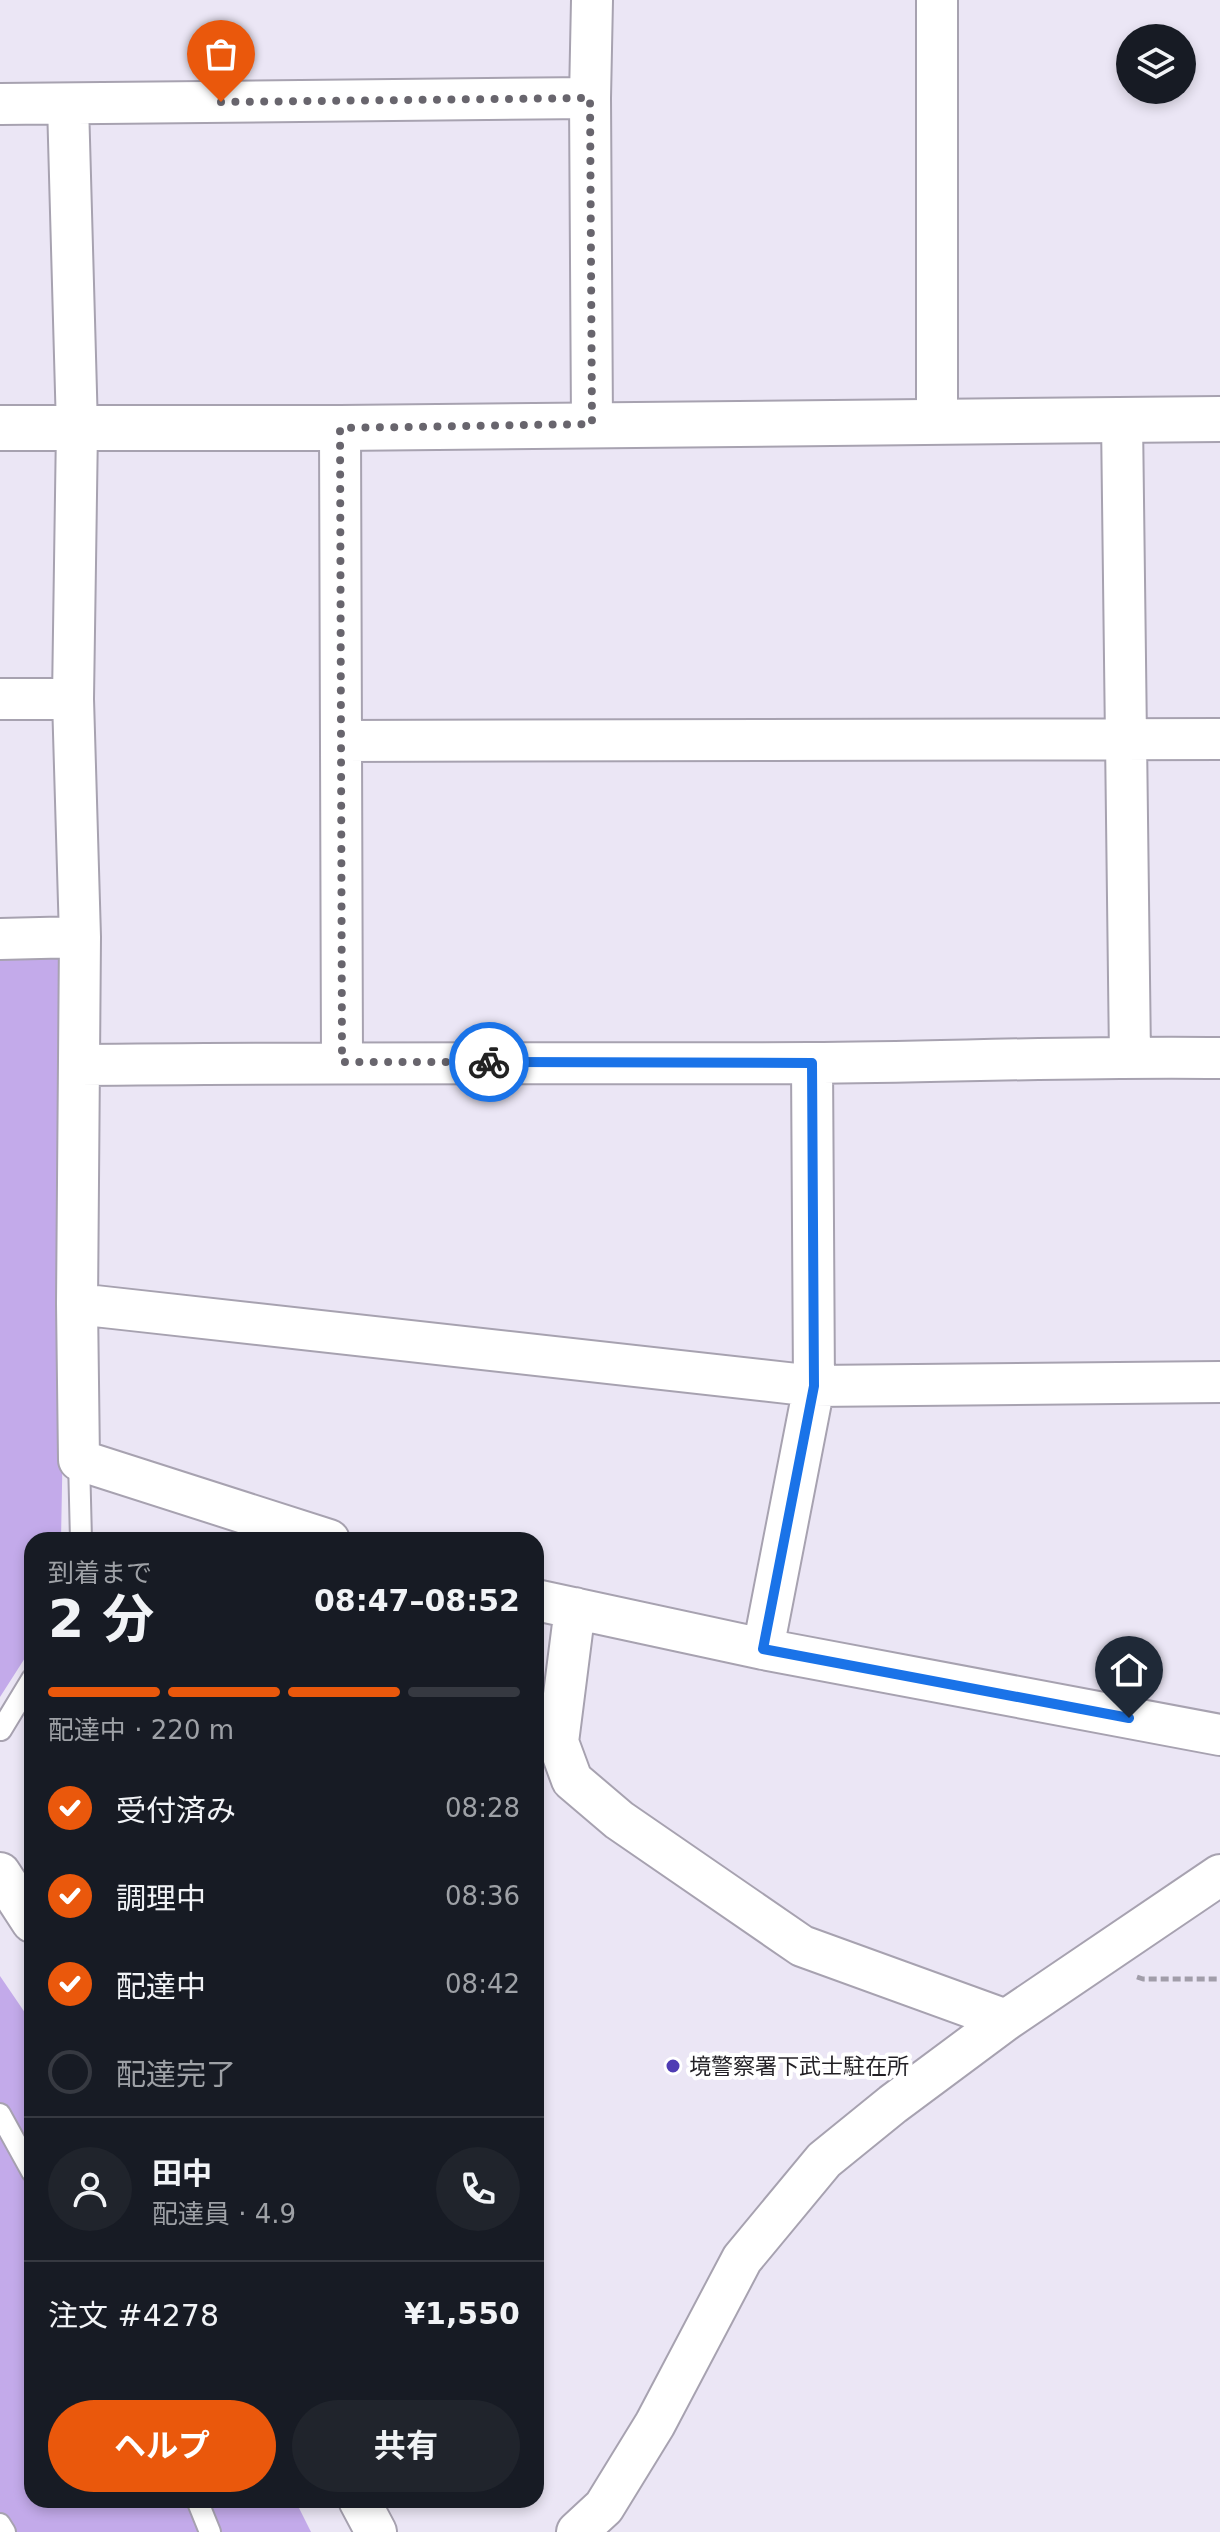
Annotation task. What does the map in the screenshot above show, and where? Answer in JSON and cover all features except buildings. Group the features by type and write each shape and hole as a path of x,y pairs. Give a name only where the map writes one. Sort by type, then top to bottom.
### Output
{"street":[{"path":"592,0 592,424"},
{"path":"937,0 937,421"},
{"path":"0,104 590,98"},
{"path":"68,104 77,428 73,699 80,937 79,1460 304,1532"},
{"path":"0,428 340,428 1220,419"},
{"path":"1122,420 1130,1057"},
{"path":"340,428 342,1062"},
{"path":"0,699 73,699"},
{"path":"341,741 1220,739"},
{"path":"0,939 80,937"},
{"path":"79,1065 812,1063 1220,1058"},
{"path":"763,1649 814,1386 812,1063"},
{"path":"77,1304 814,1386 1220,1382"},
{"path":"544,1602 763,1649 1220,1735"},
{"path":"575,1608 558,1742 572,1780 619,1820 802,1946 1006,2020"},
{"path":"0,1873 24,1910"},
{"path":"577,2532 604,2507 655,2424 742,2259 824,2160 1006,2020 1220,1875"},
{"path":"363,2508 376,2532"}],"lane":[{"path":"79,1460 81,1532"},
{"path":"1,1730 24,1692"},
{"path":"0,2114 24,2158"},
{"path":"200,2508 210,2532"},
{"path":"0,2524 5,2532"}],"path":[{"path":"1093,1961 1143,1979 1220,1979"}],"shaded area":[{"path":"72,947 61,1532 24,1532 24,1660 0,1697 0,949"},
{"path":"0,1976 24,2011 24,2508 299,2508 311,2532 0,2532"}],"way so far":[{"path":"221,102 590,98 592,424 340,428 342,1062 489,1062"}],"place":[{"name":"境警察署下武士駐在所","path":"673,2066"}],"route":[{"path":"489,1062 812,1063 814,1386 763,1649 1129,1718"}]}
